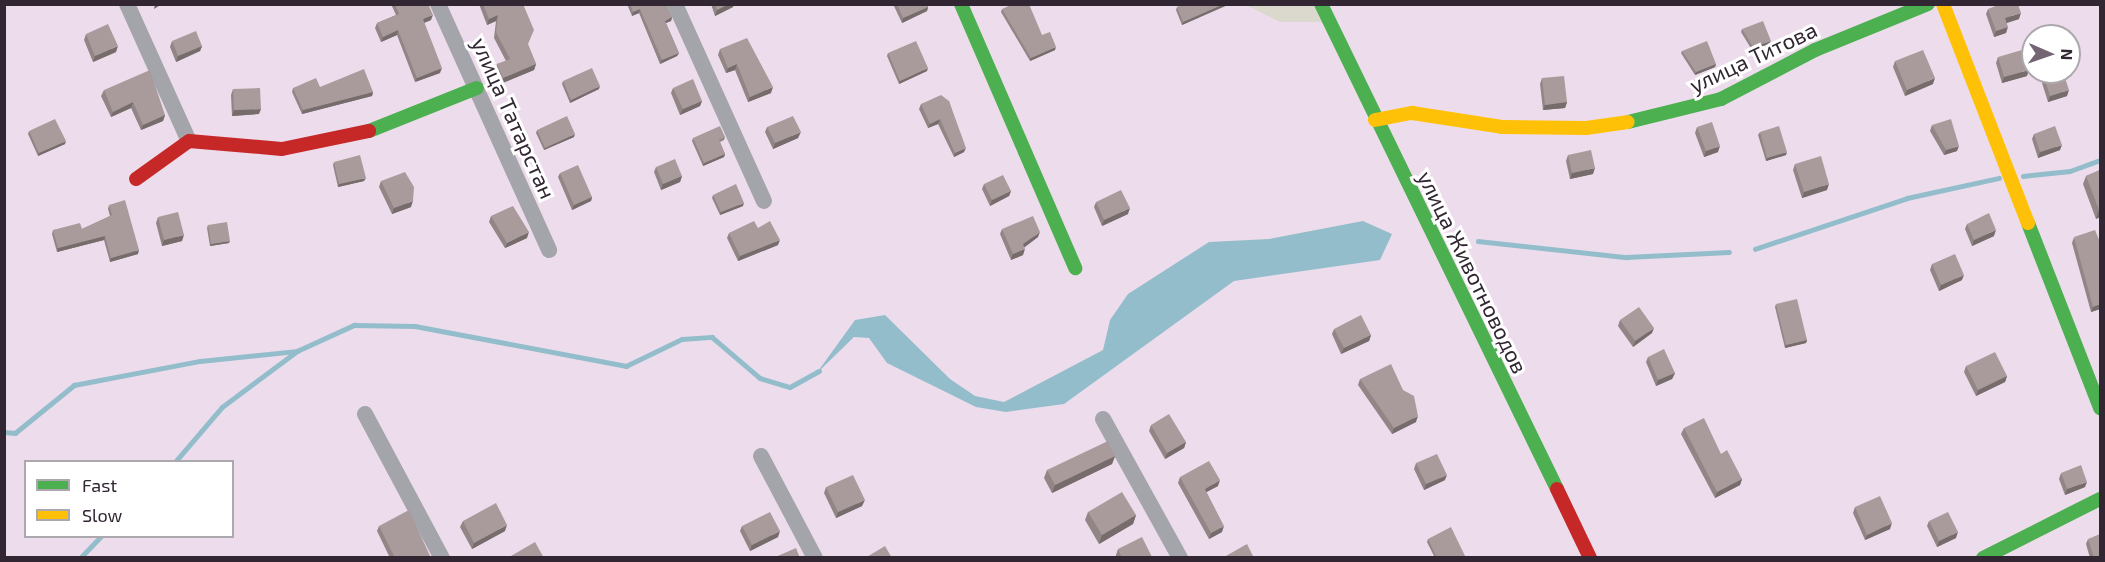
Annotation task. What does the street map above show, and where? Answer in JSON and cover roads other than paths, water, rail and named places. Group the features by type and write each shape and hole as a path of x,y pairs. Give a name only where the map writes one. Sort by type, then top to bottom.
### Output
{"street":[{"path":"127,4 189,141"},
{"name":"улица Татарстан","path":"438,4 549,250"},
{"path":"675,4 764,201"},
{"path":"961,4 1075,268"},
{"name":"улица Животноводов","path":"1321,4 1375,120 1590,558"},
{"name":"улица Титова","path":"1375,120 1412,113 1502,127 1586,128 1672,115 1721,99 1815,50 1928,4"},
{"path":"1943,4 2100,408"},
{"path":"136,179 189,141 282,148 337,140 408,120 477,88"},
{"path":"365,414 442,558"},
{"path":"1104,419 1180,558"},
{"path":"761,456 815,558"},
{"path":"1983,558 2100,499"}],"water":[{"path":"1363,221 1392,234 1380,260 1234,281 1064,404 1006,412 976,407 887,363 869,338 854,337 816,374 855,320 885,315 950,379 975,396 1004,402 1103,350 1110,320 1128,294 1209,242 1269,239"}],"waterway":[{"path":"2023,176 2070,171 2100,160"},
{"path":"1755,249 1907,198 1999,178"},
{"path":"1478,241 1626,257 1729,252"},
{"path":"177,460 222,407 297,351 354,325 415,326 626,366 682,339 712,337 760,378 790,387 819,371"},
{"path":"4,432 15,433 74,385 200,361 297,351"},
{"path":"80,558 99,538"}]}
